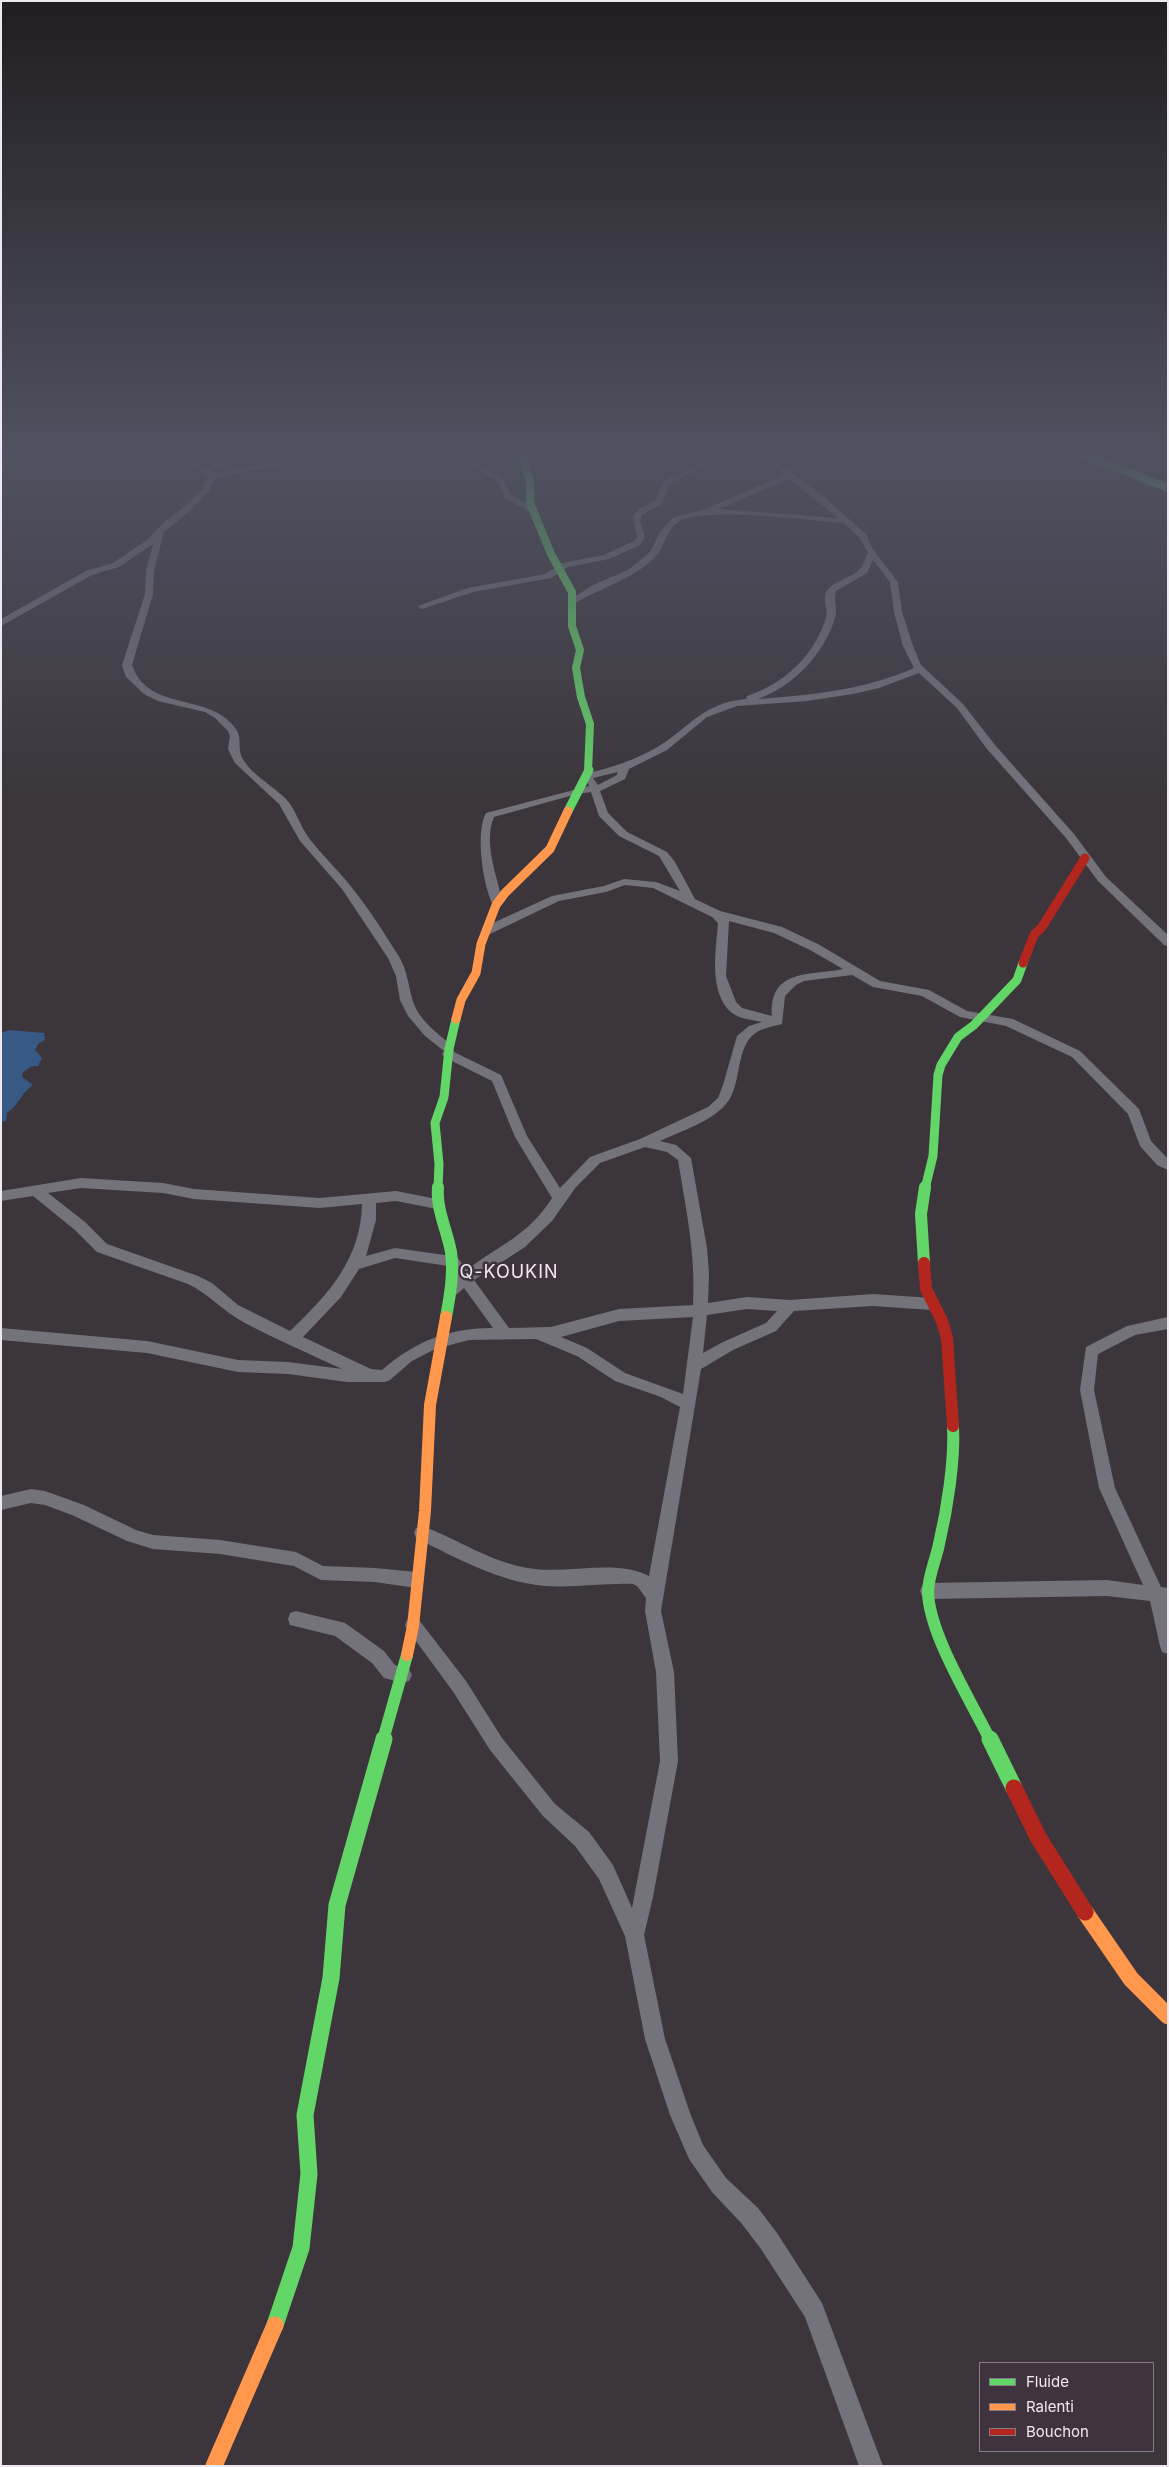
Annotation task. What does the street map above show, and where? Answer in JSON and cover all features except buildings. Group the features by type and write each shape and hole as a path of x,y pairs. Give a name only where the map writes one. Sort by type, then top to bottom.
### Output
{"street":[{"path":"1,623 89,573 102,569"},
{"path":"150,569 149,594 127,665 131,678 148,692 161,699 208,710 218,716 232,730 235,736 233,749 240,763 283,802 304,839 349,892 394,958 402,976 406,1000 412,1013 429,1033 449,1051 497,1078 521,1137 559,1198"},
{"path":"558,569 572,592 572,626 580,650 576,668 590,724 589,775 603,814 615,828 631,839 657,850 670,862 692,902"},
{"path":"422,606 471,590 548,576 558,569"},
{"path":"572,601 600,585 629,574 635,569"},
{"path":"214,2466 270,2342 301,2248 309,2174 305,2115 330,1978 335,1943 337,1905 403,1675 413,1626 422,1533 430,1405 451,1291 452,1261 438,1204 439,1164 435,1123 444,1097 449,1051 463,995 476,973 479,950 498,903 550,849 576,791 589,775 625,767 666,746 704,715 780,685 806,661 822,638 825,626 832,617 829,599 832,590 865,569"},
{"path":"884,569 894,582 898,612 911,657 920,669 960,706 991,747 1070,836 1085,858 1116,893 1168,942"},
{"path":"736,703 801,699 854,692 900,679 920,669"},
{"path":"498,903 484,838 488,818 494,812 576,791 594,790 621,777 625,767"},
{"path":"1085,858 1042,927 1034,935 1019,976 955,1041 941,1065 938,1075 933,1156 925,1186 921,1214 924,1240 923,1274 932,1304 942,1321 947,1338 954,1444 940,1541 928,1591 932,1618 938,1637 1038,1837 1074,1897 1131,1979 1168,2016"},
{"path":"486,931 556,898 606,889 624,882 641,882 656,885 716,914 778,930 814,947 877,984 925,994 964,1014 1009,1022 1076,1054 1134,1112 1145,1143 1162,1162 1168,1165"},
{"path":"716,914 724,922 720,976 731,1004 738,1011 746,1014 778,1021"},
{"path":"778,1021 777,1003 779,995 792,982 802,977 833,975 852,971"},
{"path":"451,1291 466,1278 520,1243 547,1218 559,1198 596,1160 645,1142 713,1110 723,1100 729,1085 741,1039 753,1029 778,1021"},
{"path":"634,1935 644,1898 669,1761 664,1672 653,1611 654,1596 694,1366 702,1274 700,1248 684,1158 671,1148 645,1142"},
{"path":"1,1196 81,1183 163,1188 194,1194 320,1203 396,1196 438,1204"},
{"path":"35,1190 80,1226 102,1248 207,1287 233,1309 250,1319 369,1375"},
{"path":"292,1339 333,1299 354,1266 368,1228 371,1215 370,1198"},
{"path":"354,1266 395,1252 452,1261 504,1332"},
{"path":"1,1334 147,1347 238,1366 288,1368 347,1376 385,1376 407,1357 441,1340 469,1334 504,1332 538,1334 568,1330 601,1319 619,1316 700,1310 728,1304 748,1303 790,1306 873,1300 932,1304"},
{"path":"694,1366 728,1346 771,1327 790,1306"},
{"path":"1168,1322 1132,1330 1106,1344 1096,1347 1091,1351 1087,1373 1089,1402 1107,1488 1162,1595 1162,1613 1168,1646"},
{"path":"538,1334 582,1352 620,1377 659,1390 688,1404"},
{"path":"1,1503 31,1496 45,1498 78,1510 133,1536 153,1542 220,1548 296,1559 321,1573 375,1575 416,1580"},
{"path":"422,1533 489,1564 515,1572 546,1578 633,1577 643,1582 654,1596"},
{"path":"928,1591 1108,1588 1162,1595"},
{"path":"296,1619 339,1629 378,1657 390,1672 403,1675"},
{"path":"413,1626 460,1687 496,1744 548,1810 582,1839 606,1872 634,1935 645,1997 656,2039 680,2114 696,2152 718,2185 750,2216 814,2311 871,2466"}],"water":[{"path":"9,1030 44,1033 45,1040 38,1044 35,1050 42,1058 38,1066 32,1066 23,1072 22,1077 33,1085 7,1113 6,1121 1,1122 1,1033"}],"traffic: fast":[{"path":"559,569 572,592 572,626 580,650 576,668 581,697 590,724 589,770 568,811"},
{"path":"924,1263 921,1214 925,1186 933,1156 938,1075 941,1065 958,1037 974,1025 1017,980 1023,963"},
{"path":"446,1317 451,1291 451,1253 437,1198 439,1164 435,1123 444,1097 449,1049 456,1019"},
{"path":"953,1426 954,1444 940,1541 928,1591 932,1618 939,1637 1014,1788"},
{"path":"275,2325 301,2248 309,2174 305,2115 331,1978 337,1905 407,1655"}],"traffic: slow":[{"path":"456,1019 461,1000 476,973 481,944 496,905 505,893 550,849 568,811"},
{"path":"407,1655 413,1626 425,1511 430,1405 446,1317"},
{"path":"1085,1912 1131,1979 1168,2016"},
{"path":"214,2466 275,2325"}],"traffic: jam":[{"path":"1023,963 1034,935 1042,927 1085,858"},
{"path":"924,1263 926,1289 942,1321 947,1338 953,1426"},
{"path":"1014,1788 1038,1837 1085,1912"}],"district":[{"name":"Q-KOUKIN","path":"509,1273"}]}
